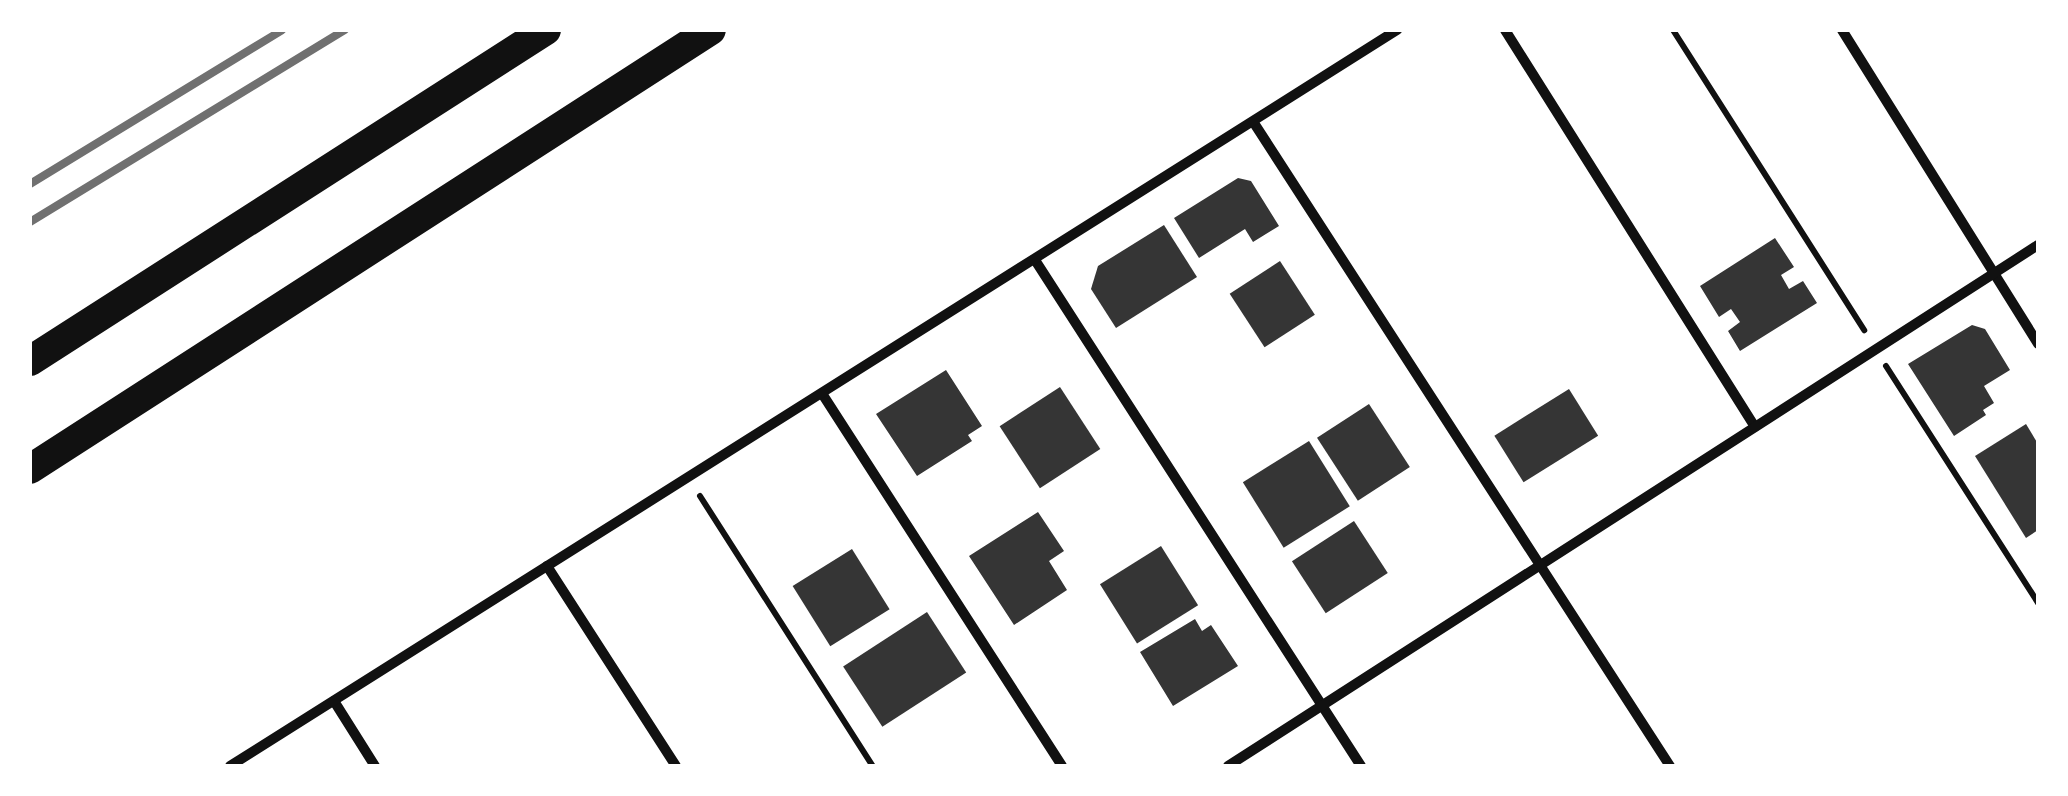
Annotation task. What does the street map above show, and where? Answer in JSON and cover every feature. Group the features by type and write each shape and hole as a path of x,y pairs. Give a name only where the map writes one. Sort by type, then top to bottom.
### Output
{"highway":[{"path":"30,361 546,30"},
{"path":"30,469 711,30"}],"street":[{"path":"230,766 1397,30"},
{"path":"1505,30 1754,427"},
{"path":"1842,30 2038,344"},
{"path":"1254,123 1670,766"},
{"path":"1228,766 1326,707 2038,246"},
{"path":"1035,260 1361,766"},
{"path":"823,395 1062,766"},
{"path":"547,566 676,766"},
{"path":"334,701 375,766"}],"path":[{"path":"1674,30 1865,331"},
{"path":"1885,365 2038,603"},
{"path":"700,496 874,766"}],"building":[{"path":"1238,178 1251,181 1279,226 1253,242 1245,229 1199,258 1174,218"},
{"path":"1164,225 1197,277 1116,328 1091,289 1098,266"},
{"path":"1775,238 1794,267 1781,275 1789,289 1803,281 1817,303 1740,351 1728,331 1740,322 1731,309 1719,317 1700,286"},
{"path":"1280,261 1315,315 1265,347 1230,294"},
{"path":"1972,325 1985,329 2010,370 1984,386 1994,403 1983,410 1986,415 1954,436 1908,364"},
{"path":"946,370 982,426 968,435 972,441 917,476 876,414"},
{"path":"1060,387 1100,449 1040,488 1000,426"},
{"path":"1569,389 1598,436 1524,482 1494,436"},
{"path":"1369,404 1410,467 1358,501 1317,438"},
{"path":"2026,424 2038,444 2038,530 2026,538 1975,456"},
{"path":"1309,441 1350,506 1284,548 1243,482"},
{"path":"1038,512 1064,551 1049,561 1067,590 1014,625 969,556"},
{"path":"1354,521 1388,573 1326,613 1292,561"},
{"path":"1161,546 1198,605 1137,644 1100,584"},
{"path":"852,549 890,609 830,646 793,586"},
{"path":"927,612 966,672 882,727 843,666"},
{"path":"1195,619 1202,631 1211,625 1238,666 1173,706 1140,652"}],"railway":[{"path":"30,184 282,30"},
{"path":"30,222 345,30"}]}
